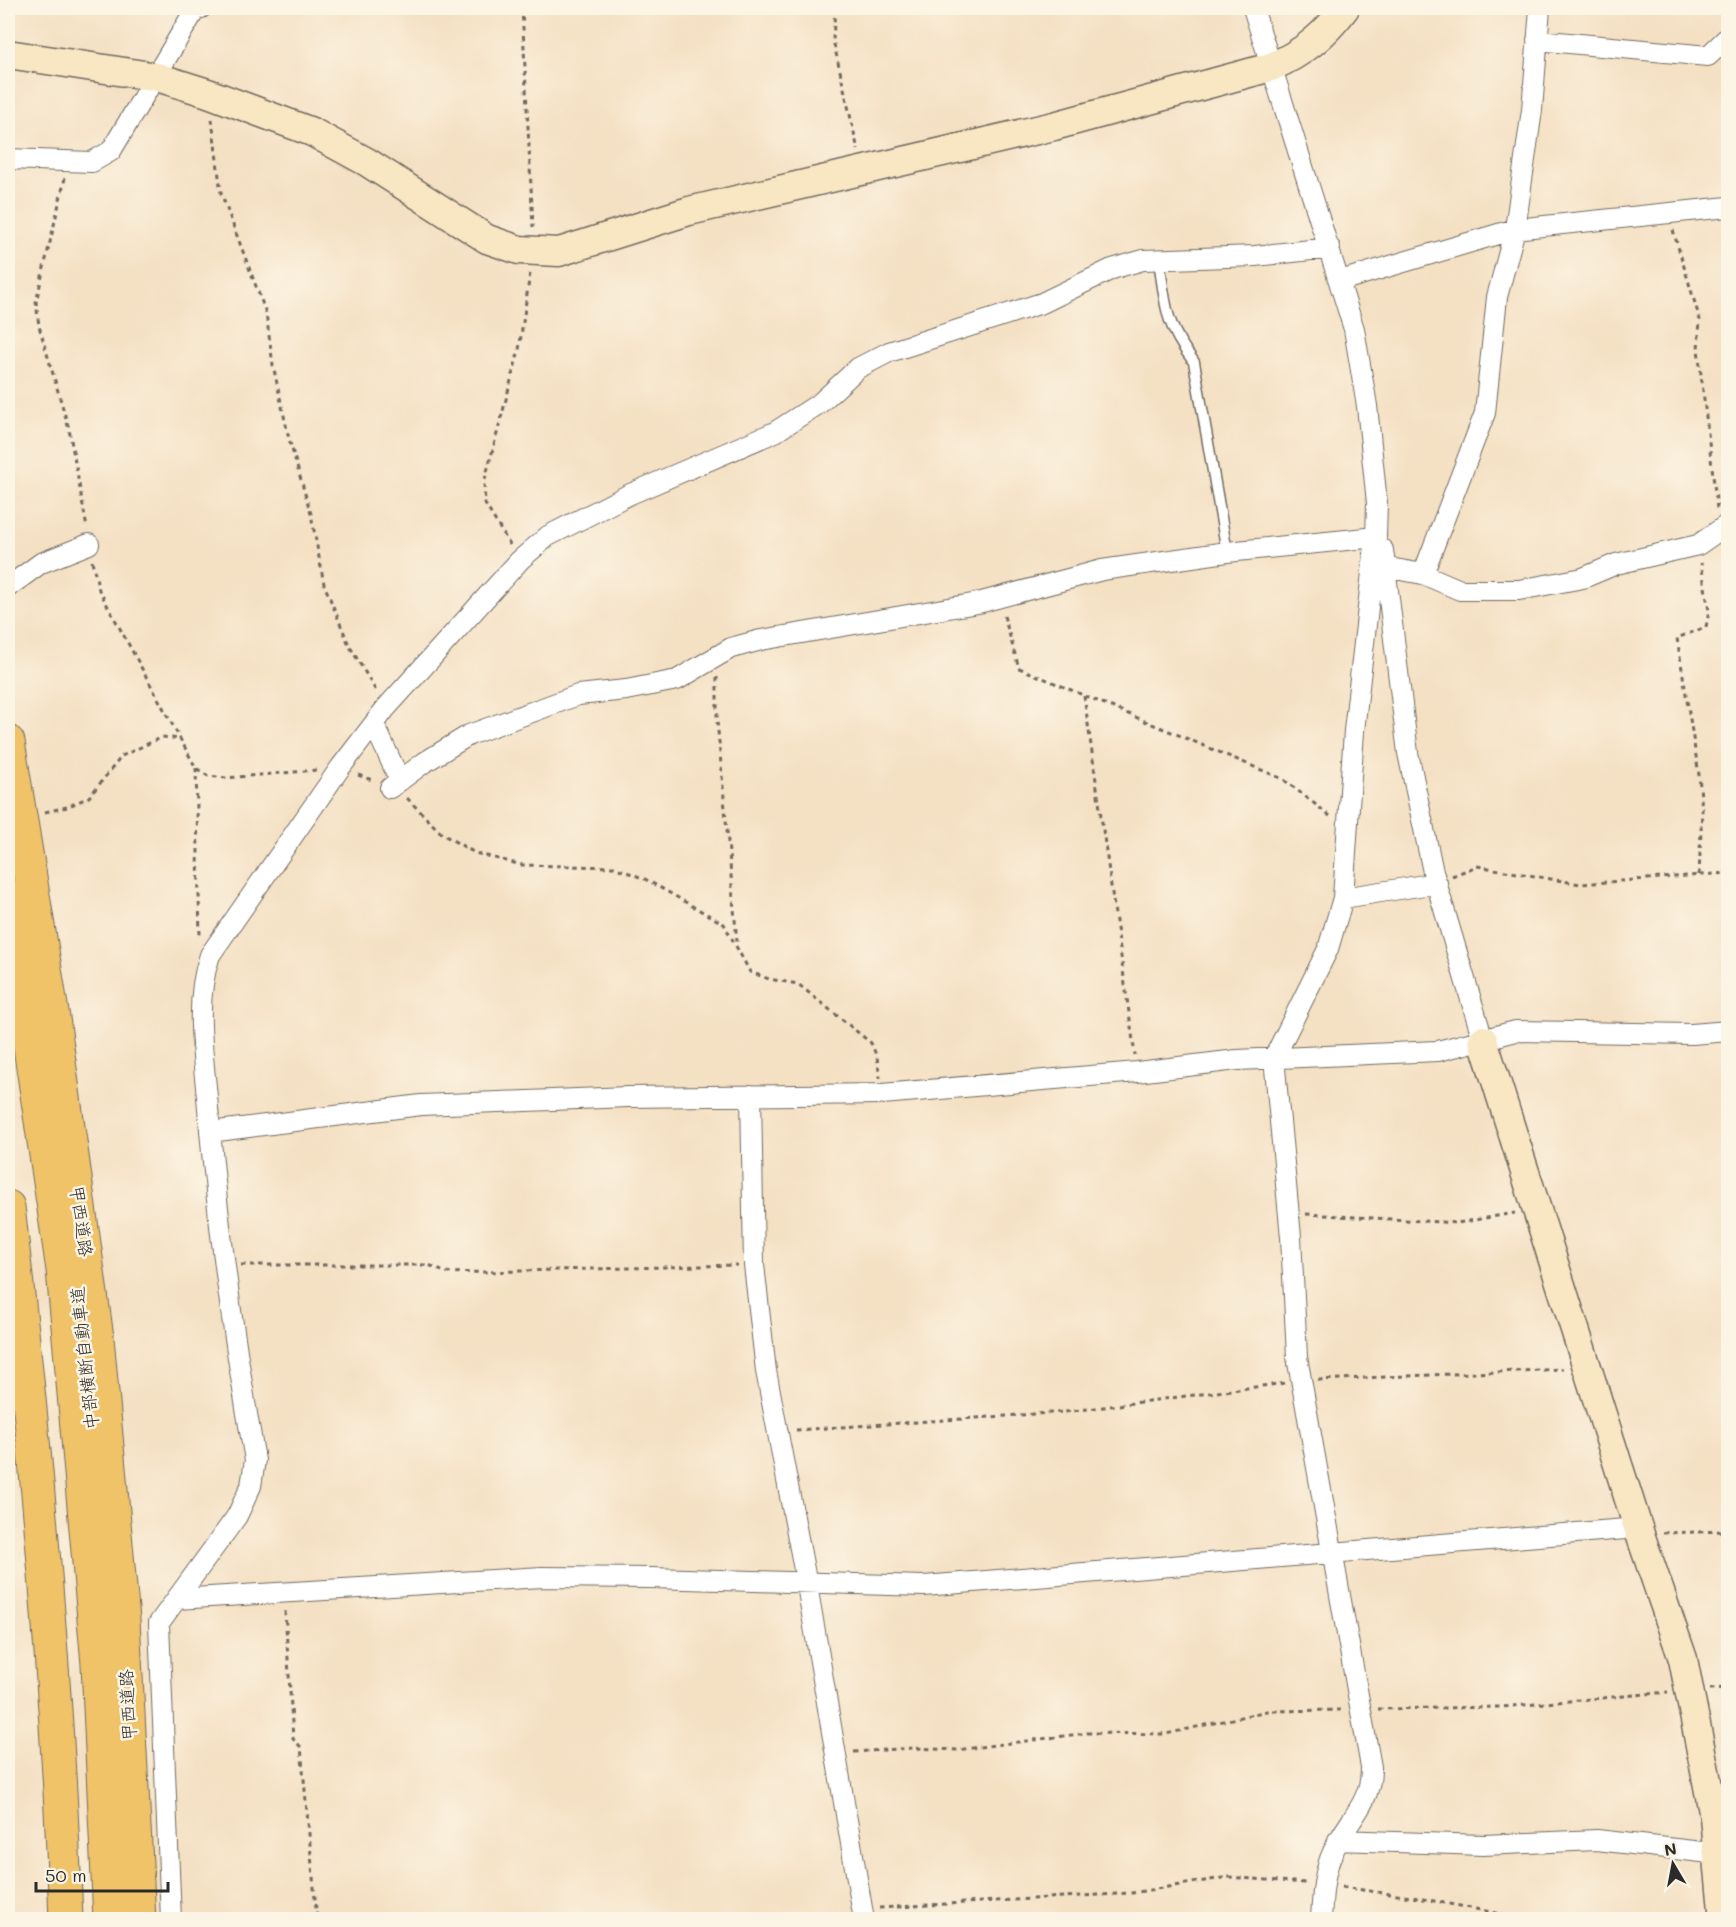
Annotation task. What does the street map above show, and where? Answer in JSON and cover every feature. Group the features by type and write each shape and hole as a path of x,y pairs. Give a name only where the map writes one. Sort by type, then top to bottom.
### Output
{"highway":[{"name":"甲西道路","path":"8,742 15,809 53,1018 97,1338 123,1620 139,1920"},
{"name":"中部横断自動車道","path":"15,809 77,1269 112,1663 124,1920"},
{"name":"中部横断自動車道","path":"8,898 63,1270 98,1664 110,1920"},
{"path":"8,1207 42,1526 56,1713 66,1920"}],"street":[{"path":"8,159 92,162 111,151 197,8"},
{"path":"1252,8 1354,329 1365,395 1377,503 1379,567 1354,731 1343,898 1328,949 1274,1058 1288,1213 1297,1357 1361,1709 1372,1785 1364,1804 1338,1840 1329,1860 1321,1920"},
{"path":"8,54 157,77 208,93 312,132 367,162 487,239 519,249 560,252 689,212 1054,126 1271,67 1317,41 1345,8"},
{"path":"1423,574 1485,413 1497,297 1515,229 1532,110 1539,8"},
{"path":"1537,40 1708,56 1728,37"},
{"path":"1340,281 1515,229 1728,207"},
{"path":"171,1920 159,1623 237,1516 251,1486 255,1460 224,1265 210,1132 200,1014 202,977 210,955 340,768 386,708 520,560 548,536 628,495 775,432 820,403 858,368 889,352 1042,303 1112,269 1143,260 1255,256 1330,248"},
{"path":"1377,503 1376,537 1379,567 1408,753 1437,883 1587,1368 1683,1659 1724,1856 1724,1920"},
{"path":"1379,567 1423,574 1460,591 1519,590 1583,578 1616,564 1698,544 1726,525"},
{"path":"374,724 395,784 469,735 578,695 626,690 677,680 717,659 731,648 761,640 999,598 1102,570 1227,552 1376,537"},
{"path":"8,587 41,563 89,544"},
{"path":"1343,898 1437,883"},
{"path":"210,1132 422,1105 751,1095 882,1094 1274,1058 1438,1051 1516,1031 1692,1034 1728,1031"},
{"path":"751,1095 754,1265 766,1371 807,1585 863,1914"},
{"path":"177,1599 542,1577 924,1586 1639,1531"},
{"path":"1338,1840 1483,1845 1597,1839 1724,1856"}],"lane":[{"path":"1159,260 1168,323 1194,363 1227,552"}],"path":[{"path":"520,560 485,504 484,483 519,350 534,250 522,8"},
{"path":"835,8 833,40 863,170"},
{"path":"208,93 221,193 266,313 277,386 289,440 311,514 324,584 349,645 386,708"},
{"path":"69,162 36,302 39,326 69,429 99,590 196,768 200,854 197,892 202,977"},
{"path":"1669,213 1700,320 1698,349 1718,515 1726,525"},
{"path":"1698,544 1709,611 1706,627 1677,638 1700,776 1702,810 1699,875"},
{"path":"999,598 1018,668 1283,779 1346,828"},
{"path":"717,659 717,720 737,944"},
{"path":"1084,696 1137,1072"},
{"path":"15,809 67,807 89,797 122,756 162,737 181,739"},
{"path":"196,768 208,776 226,778 340,768 395,784 442,834 475,853 522,865 614,867 645,879 724,924 737,944 750,972 769,980 798,984 871,1043 877,1057 882,1094"},
{"path":"1437,883 1477,866 1580,884 1728,873"},
{"path":"1288,1213 1457,1223 1537,1209"},
{"path":"224,1265 429,1265 446,1273 754,1265"},
{"path":"779,1431 1065,1412 1301,1381 1587,1368"},
{"path":"1639,1531 1728,1530"},
{"path":"283,1591 293,1739 301,1747 317,1920"},
{"path":"837,1754 914,1748 957,1750 1087,1733 1166,1734 1268,1711 1502,1707 1728,1688"},
{"path":"863,1914 1132,1893 1228,1877 1324,1885 1418,1898 1533,1920"}]}
